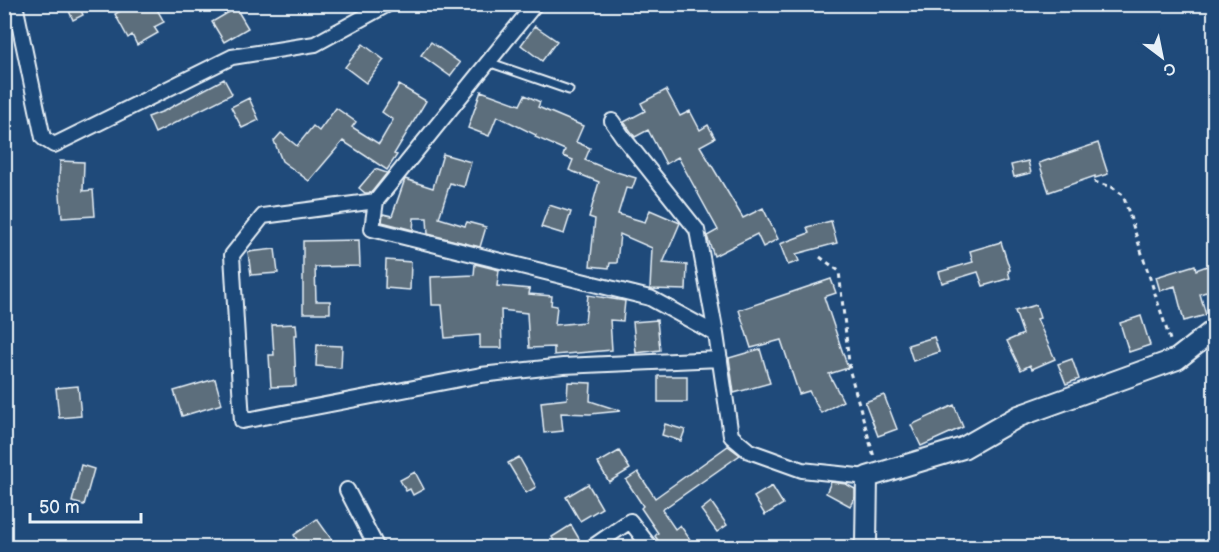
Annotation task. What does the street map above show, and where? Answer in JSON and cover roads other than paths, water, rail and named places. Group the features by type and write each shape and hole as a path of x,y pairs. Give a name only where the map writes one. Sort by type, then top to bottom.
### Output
{"street":[{"path":"15,4 43,138 54,145 232,57 315,44 388,4"},
{"path":"535,4 376,201 372,229 650,298 716,334"},
{"path":"612,121 622,137 697,230 716,334 731,436 749,451 802,470 873,475 963,448 1019,416 1177,359 1215,330"},
{"path":"376,201 263,216 232,255 242,422 482,375 562,366 720,359"},
{"path":"863,548 866,543 873,475"},
{"path":"347,490 377,548"},
{"path":"591,548 630,521 651,548"}],"lane":[{"path":"489,62 569,90"}]}
